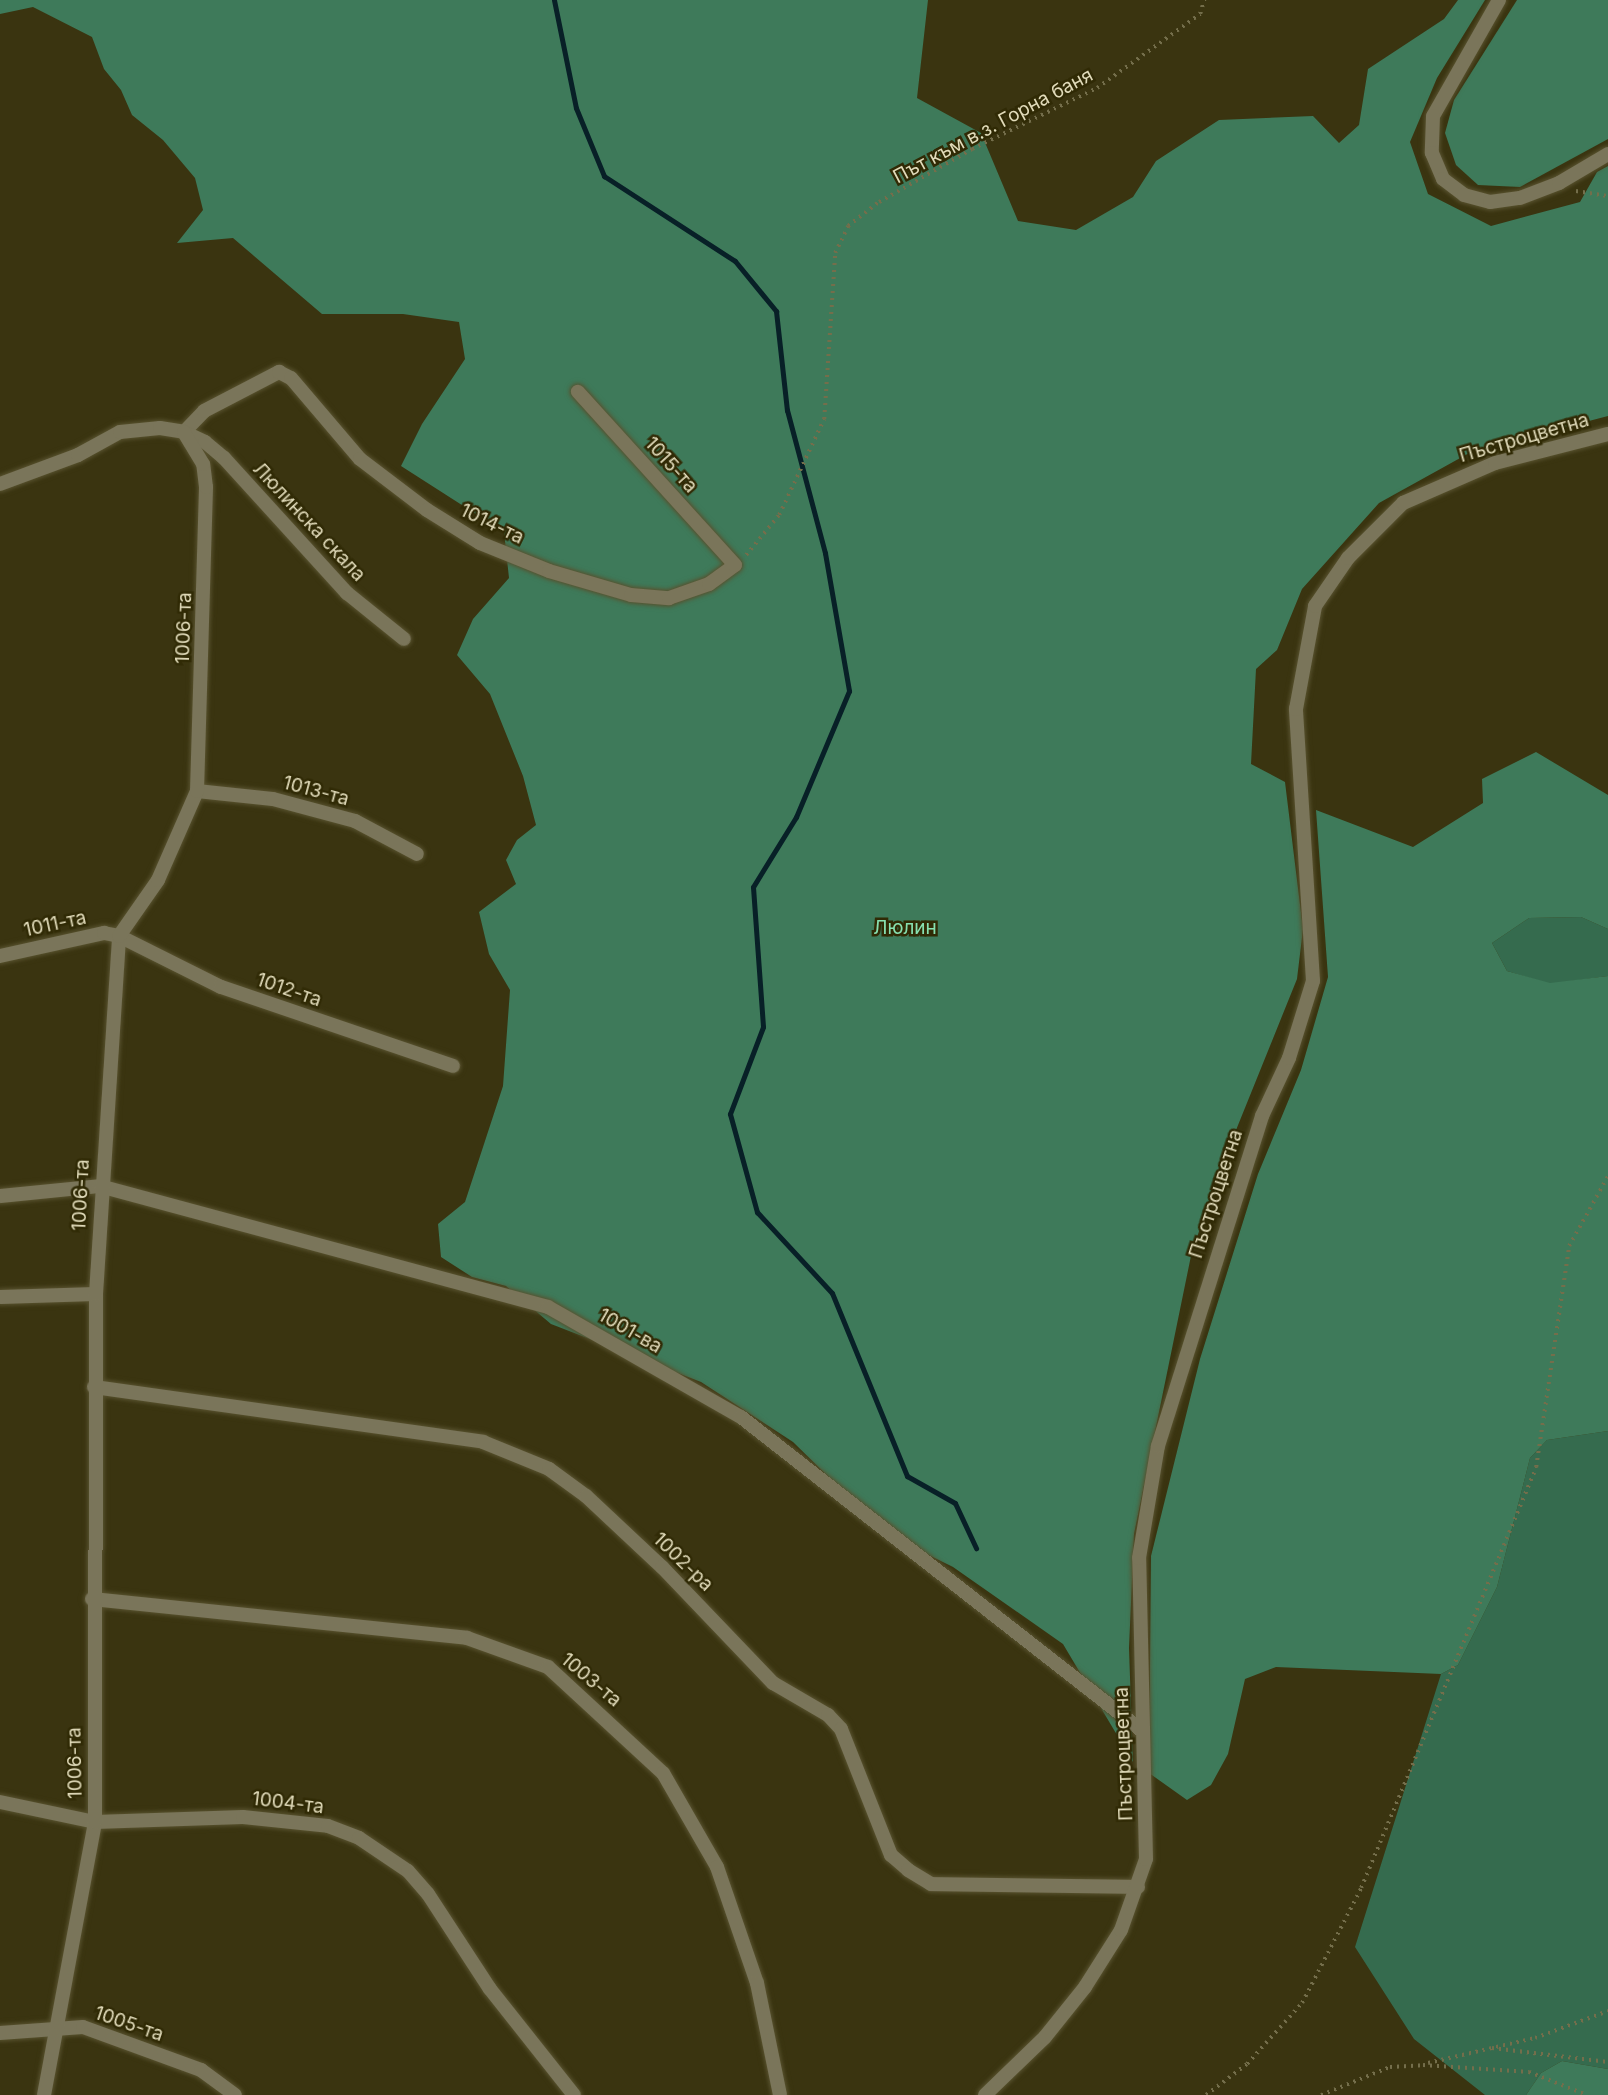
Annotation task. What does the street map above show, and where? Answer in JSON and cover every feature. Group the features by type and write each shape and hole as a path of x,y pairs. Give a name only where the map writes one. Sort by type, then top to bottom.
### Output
{"street":[{"path":"1499,0 1433,116 1432,153 1443,179 1464,195 1490,202 1520,198 1559,183 1608,154"},
{"name":"1014-та","path":"184,432 204,411 279,372 291,378 360,459 427,510 480,543 549,571 631,595 669,598 709,584 735,565"},
{"name":"1015-та","path":"578,392 735,565"},
{"path":"0,484 78,455 120,432 160,428 184,432"},
{"name":"Люлинска скала","path":"184,432 205,442 224,458 347,593 404,639"},
{"name":"1006-та","path":"44,2095 95,1822 92,1599 96,1294 100,1186 119,936 158,880 197,791 206,487 203,464 184,432"},
{"name":"Пъстроцветна","path":"985,2095 1045,2037 1085,1987 1121,1930 1146,1859 1139,1558 1158,1446 1262,1116 1289,1058 1313,981 1296,709 1315,606 1348,558 1403,503 1495,463 1608,434"},
{"name":"1013-та","path":"197,791 273,799 355,821 417,854"},
{"name":"1011-та","path":"0,956 104,933 119,936"},
{"name":"1012-та","path":"119,936 221,987 453,1066"},
{"name":"1001-ва","path":"0,1196 100,1186 548,1307 741,1417 1141,1730"},
{"path":"0,1297 96,1294"},
{"name":"1002-ра","path":"94,1387 483,1442 549,1469 586,1496 663,1567 773,1683 828,1715 841,1729 891,1855 908,1870 930,1884 1138,1887"},
{"name":"1003-та","path":"92,1599 467,1638 548,1667 663,1773 717,1867 757,1983 780,2095"},
{"name":"1004-та","path":"0,1802 95,1822 243,1817 328,1826 359,1838 408,1871 428,1894 490,1989 574,2095"},
{"name":"1005-та","path":"0,2033 83,2027 201,2070 235,2095"}],"path":[{"name":"Път към в.з. Горна баня","path":"735,565 774,524 824,419 835,253 848,226 879,202 972,149 1097,88 1200,14 1204,0"},
{"path":"1559,183 1579,193 1608,196"},
{"path":"1206,2095 1247,2064 1302,2003 1361,1888 1536,1467 1569,1246 1608,1176"},
{"path":"1423,2065 1535,2038 1608,2011"},
{"path":"1489,2048 1608,2062"},
{"path":"1324,2094 1390,2067 1423,2065 1529,2071 1587,2095"}],"green space":[{"name":"Люлин","path":"0,0 928,0 917,98 981,133 1018,221 1076,230 1133,197 1156,161 1219,120 1313,116 1339,143 1359,125 1368,69 1444,19 1458,0 1485,0 1437,78 1410,142 1428,194 1491,226 1580,202 1597,172 1608,166 1608,416 1471,452 1379,503 1302,589 1277,650 1256,669 1251,764 1285,782 1303,929 1297,979 1230,1145 1192,1251 1134,1534 1129,1648 1133,1762 1063,1644 953,1567 888,1535 793,1442 701,1382 551,1324 506,1286 472,1277 441,1257 438,1224 465,1202 503,1086 510,990 489,954 479,912 516,884 506,860 517,840 536,825 523,776 490,694 457,655 473,619 509,578 504,532 401,466 422,424 465,359 459,322 403,314 322,314 233,238 177,243 203,210 195,178 163,140 132,115 121,90 104,69 92,37 33,7 0,14"},
{"path":"1517,0 1608,0 1608,139 1520,187 1478,185 1456,165 1445,133 1454,100"},
{"path":"1536,752 1608,795 1608,929 1581,917 1529,918 1492,943 1507,971 1550,983 1608,976 1608,1431 1547,1440 1530,1458 1497,1587 1458,1665 1441,1674 1276,1667 1245,1679 1228,1754 1211,1785 1187,1800 1149,1773 1151,1556 1200,1359 1258,1174 1301,1070 1328,977 1316,810 1413,847 1483,803 1482,779"},
{"path":"1581,917 1608,929 1608,976 1550,984 1507,971 1492,943 1529,918"},
{"path":"1608,1431 1608,2069 1562,2061 1541,2073 1526,2095 1485,2095 1414,2039 1355,1947 1441,1674 1458,1665 1497,1587 1530,1458 1547,1440"},
{"path":"1562,2061 1608,2069 1608,2095 1526,2095 1541,2073"}],"waterway":[{"path":"554,0 576,108 604,176 735,261 776,311 787,410 825,553 849,691 796,817 753,887 763,1027 730,1114 757,1212 832,1293 907,1476 955,1503 976,1548"}]}
